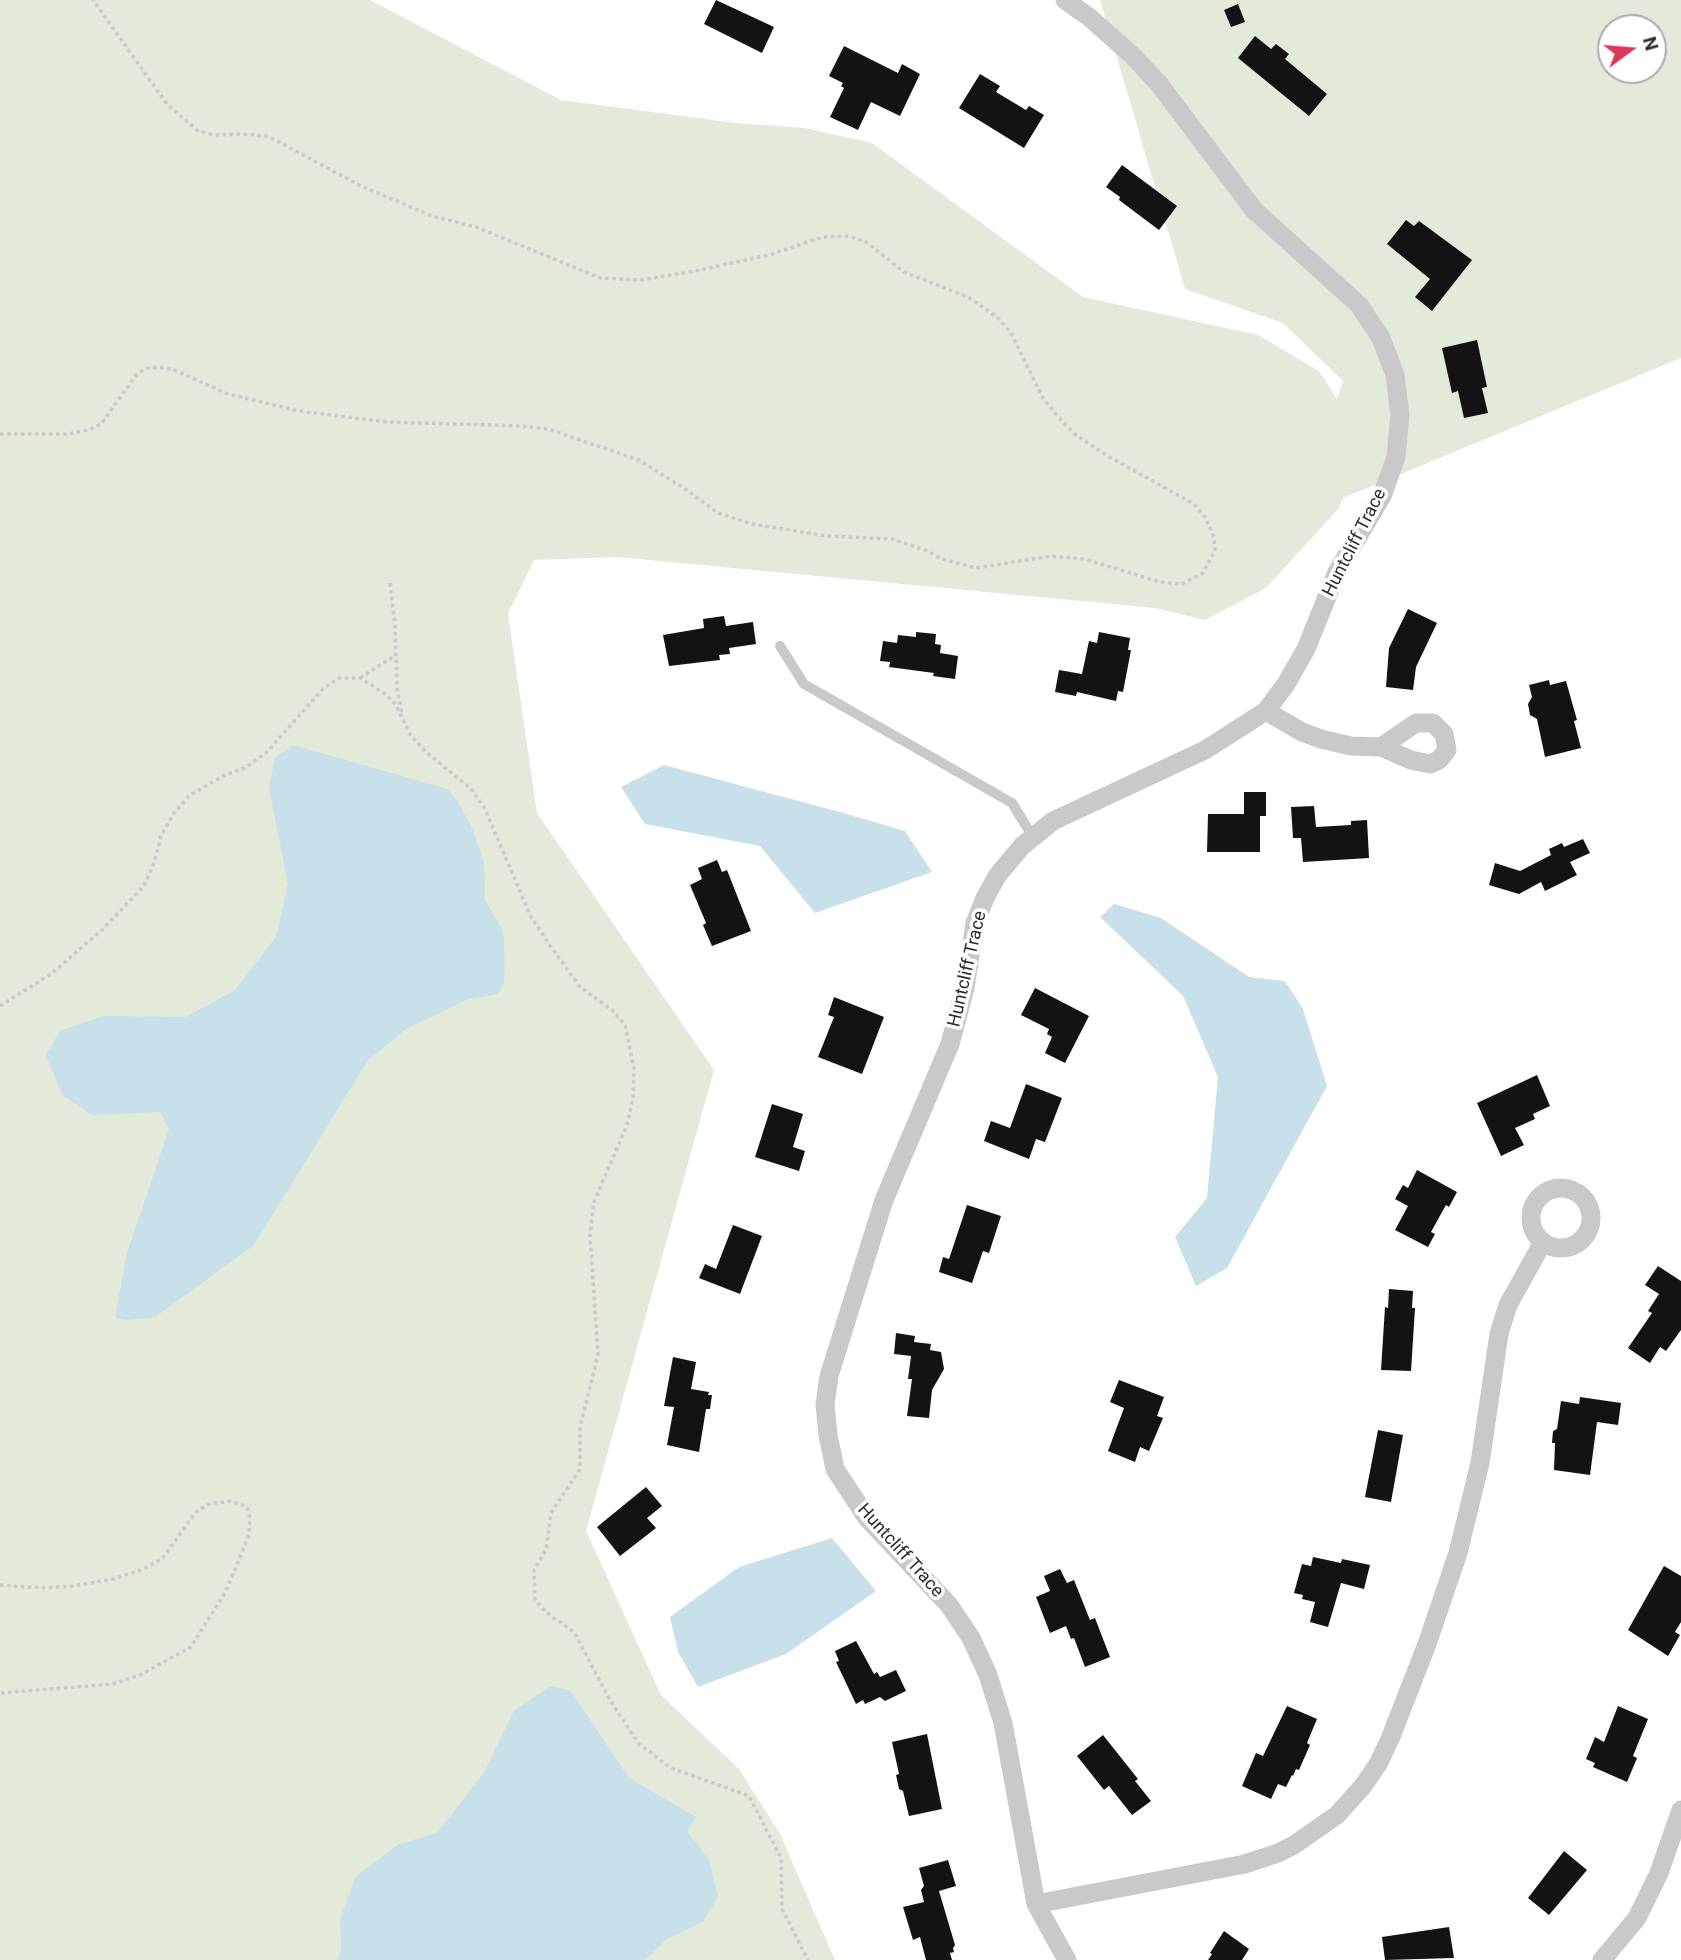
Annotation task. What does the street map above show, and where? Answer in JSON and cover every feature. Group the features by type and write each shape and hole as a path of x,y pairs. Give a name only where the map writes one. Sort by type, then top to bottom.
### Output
{"street":[{"name":"Huntcliff Trace","path":"1065,0 1089,17 1134,57 1159,84 1255,210 1359,305 1381,338 1395,375 1400,415 1396,457 1382,496 1337,572 1306,649 1286,684 1266,711 1205,750 1053,821 1022,846 997,876 975,923 965,988 950,1044 884,1200 828,1376 825,1405 835,1469 867,1518 949,1605 971,1638 988,1675 1003,1723 1036,1904 1067,1960"},
{"path":"1266,711 1292,727 1321,739 1351,746 1381,747"},
{"path":"1036,1904 1245,1864 1278,1853 1337,1815 1363,1786 1390,1739 1454,1565 1480,1463 1499,1334 1508,1305 1543,1242"},
{"path":"1602,1960 1637,1917 1659,1873 1681,1810"}],"lane":[{"path":"780,646 804,684 1012,803 1033,837"}],"path":[{"path":"0,434 69,434 91,429 101,424 137,374 159,366 228,394 299,411 387,422 548,429 639,460 718,513 752,524 827,536 892,539 942,559 976,568 1051,556 1084,559 1160,582 1182,584 1203,573 1215,550 1214,537 1205,517 1194,504 1106,455 1076,435 1059,418 1043,398 1010,333 997,317 968,297 904,272 865,241 848,236 823,237 769,255 695,271 641,280 600,278 475,227 432,216 361,186 268,136 214,135 198,131 181,119 167,104 93,0"},
{"path":"390,583 397,689 403,719"},
{"path":"0,1006 51,974 103,929 144,886 161,836 174,813 190,795 225,775 245,768 267,752 323,689 339,678 360,678 396,655"},
{"path":"360,678 385,694 396,705 411,736 471,789 484,807 531,916 580,987 612,1010 625,1025 634,1068 633,1099 627,1125 594,1202 590,1235 598,1355 580,1427 580,1469 551,1513 545,1550 534,1570 535,1600 547,1613 574,1632 611,1702 639,1744 671,1768 748,1796 781,1858 782,1909 808,1960"},
{"path":"0,1585 41,1588 74,1586 113,1579 141,1570 162,1559 196,1512 209,1504 231,1501 247,1507 250,1518 248,1534 241,1555 226,1591 191,1647 140,1675 113,1684 0,1693"}],"green space":[{"path":"0,0 370,0 561,100 736,123 805,128 872,143 1083,297 1258,335 1319,371 1337,399 1343,381 1283,323 1185,289 1100,0 1681,0 1681,358 1343,498 1339,508 1266,588 1205,620 1155,608 617,557 534,560 508,614 537,813 714,1070 586,1531 661,1695 739,1769 780,1834 835,1960 0,1960"}],"water":[{"path":"293,745 448,789 472,828 484,862 485,900 503,931 504,982 498,994 466,1000 406,1029 368,1060 254,1245 155,1317 127,1320 115,1318 127,1253 169,1129 160,1112 92,1115 62,1095 46,1055 60,1031 104,1016 186,1017 235,990 276,937 288,884 269,789 275,758"},
{"path":"664,765 905,831 932,872 815,913 760,846 645,824 621,787"},
{"path":"1114,904 1161,918 1249,977 1285,981 1303,1009 1327,1086 1227,1268 1196,1286 1175,1237 1207,1198 1218,1077 1183,996 1100,917"},
{"path":"832,1538 876,1591 786,1654 698,1687 678,1652 670,1617 739,1567"},
{"path":"550,1686 570,1690 629,1778 696,1817 687,1831 709,1860 718,1896 703,1922 667,1939 645,1960 337,1960 341,1952 340,1920 356,1876 399,1844 437,1833 483,1774 514,1711"}],"building":[{"path":"716,0 774,27 762,53 704,24"},
{"path":"1238,4 1245,22 1231,27 1224,10"},
{"path":"1255,36 1271,49 1276,44 1289,54 1285,59 1327,94 1309,116 1238,58"},
{"path":"844,46 898,73 902,64 920,74 900,116 871,102 858,130 830,117 844,88 841,86 843,83 829,76"},
{"path":"980,74 1000,86 996,92 1026,110 1029,106 1044,115 1024,148 959,108"},
{"path":"1122,165 1177,206 1159,230 1106,187"},
{"path":"1406,220 1414,226 1419,221 1472,260 1432,311 1415,297 1430,279 1387,244"},
{"path":"1477,340 1487,387 1482,388 1488,413 1464,418 1458,391 1452,393 1442,348"},
{"path":"1408,609 1437,623 1416,667 1413,690 1386,687 1389,648"},
{"path":"724,616 726,626 753,622 756,644 729,648 730,654 719,655 720,660 669,666 663,635 704,628 703,619"},
{"path":"916,632 936,634 935,644 941,645 940,653 958,656 955,679 933,676 934,673 889,667 890,662 880,661 883,641 897,643 898,635 916,637"},
{"path":"1099,632 1130,638 1128,650 1131,650 1123,692 1118,691 1116,701 1077,692 1076,696 1055,692 1059,670 1082,674 1089,641 1097,643"},
{"path":"1549,680 1550,685 1566,681 1577,720 1574,721 1581,748 1545,757 1537,719 1530,715 1528,704 1532,697 1529,685"},
{"path":"1244,792 1266,792 1266,816 1260,816 1260,852 1207,852 1208,814 1244,814"},
{"path":"1314,806 1316,827 1351,825 1351,821 1367,820 1369,858 1303,862 1301,838 1293,838 1291,807"},
{"path":"1583,839 1590,853 1570,862 1577,875 1545,891 1541,882 1519,894 1489,885 1495,863 1520,871 1551,855 1549,849 1562,843 1564,847"},
{"path":"717,860 722,872 727,870 751,931 712,946 703,925 706,923 690,885 702,879 698,868"},
{"path":"1035,988 1089,1016 1065,1063 1045,1053 1052,1037 1047,1034 1049,1029 1021,1015"},
{"path":"834,997 884,1017 862,1074 818,1057 834,1017 828,1015"},
{"path":"1537,1075 1550,1106 1533,1114 1535,1119 1515,1128 1524,1145 1501,1156 1477,1103"},
{"path":"1026,1084 1062,1098 1045,1142 1036,1139 1029,1159 984,1141 991,1121 1010,1128"},
{"path":"772,1104 803,1114 793,1147 805,1151 799,1171 755,1157"},
{"path":"1417,1170 1457,1192 1449,1207 1446,1205 1431,1232 1435,1234 1428,1247 1395,1230 1408,1206 1395,1199 1403,1185 1408,1188"},
{"path":"967,1205 1001,1216 989,1253 983,1251 972,1283 939,1272 943,1257 949,1259"},
{"path":"733,1225 762,1236 740,1294 699,1278 705,1264 716,1269"},
{"path":"1658,1266 1681,1281 1681,1330 1666,1351 1660,1347 1650,1363 1628,1348 1652,1313 1648,1311 1659,1294 1645,1285"},
{"path":"1389,1289 1413,1291 1412,1308 1415,1308 1411,1371 1381,1370 1385,1307 1388,1308"},
{"path":"896,1333 915,1336 914,1342 931,1344 930,1350 941,1352 944,1369 932,1390 929,1418 907,1416 912,1379 908,1379 911,1356 894,1354"},
{"path":"673,1357 696,1362 691,1389 712,1395 710,1409 706,1409 699,1452 667,1445 674,1407 664,1406"},
{"path":"1119,1380 1164,1397 1157,1416 1163,1418 1149,1451 1140,1447 1135,1462 1108,1451 1124,1408 1110,1402"},
{"path":"1580,1397 1621,1403 1618,1425 1597,1422 1590,1475 1554,1470 1553,1431 1557,1429 1561,1401 1579,1404"},
{"path":"1378,1430 1403,1435 1391,1502 1365,1497"},
{"path":"646,1487 662,1506 647,1518 656,1528 620,1556 597,1527"},
{"path":"1313,1557 1370,1565 1364,1589 1341,1583 1328,1627 1310,1622 1315,1602 1302,1599 1303,1595 1294,1593 1302,1564 1311,1566"},
{"path":"1664,1566 1681,1576 1681,1622 1675,1632 1680,1635 1668,1656 1628,1630"},
{"path":"1060,1569 1067,1583 1074,1580 1090,1620 1095,1618 1110,1657 1085,1667 1074,1638 1071,1639 1066,1626 1050,1633 1036,1597 1050,1591 1044,1576"},
{"path":"856,1641 874,1674 877,1672 880,1677 896,1670 906,1691 885,1701 880,1697 865,1704 863,1700 856,1704 836,1662 839,1661 835,1651"},
{"path":"1287,1706 1317,1719 1299,1770 1296,1769 1286,1787 1278,1784 1271,1799 1242,1786 1256,1753 1263,1756"},
{"path":"1618,1706 1648,1719 1633,1756 1637,1758 1627,1782 1593,1767 1595,1763 1586,1759 1595,1737 1604,1742"},
{"path":"927,1734 942,1809 909,1816 903,1791 899,1789 896,1775 899,1774 892,1742"},
{"path":"1103,1735 1138,1779 1135,1781 1151,1801 1132,1815 1109,1786 1104,1790 1077,1756"},
{"path":"1564,1851 1587,1870 1549,1915 1528,1898"},
{"path":"948,1860 956,1886 939,1891 955,1945 954,1952 950,1953 952,1960 926,1960 920,1937 913,1940 903,1907 924,1902 921,1890 924,1886 919,1868"},
{"path":"1449,1927 1454,1958 1385,1960 1382,1937"},
{"path":"1224,1931 1249,1949 1242,1960 1208,1960"}]}
